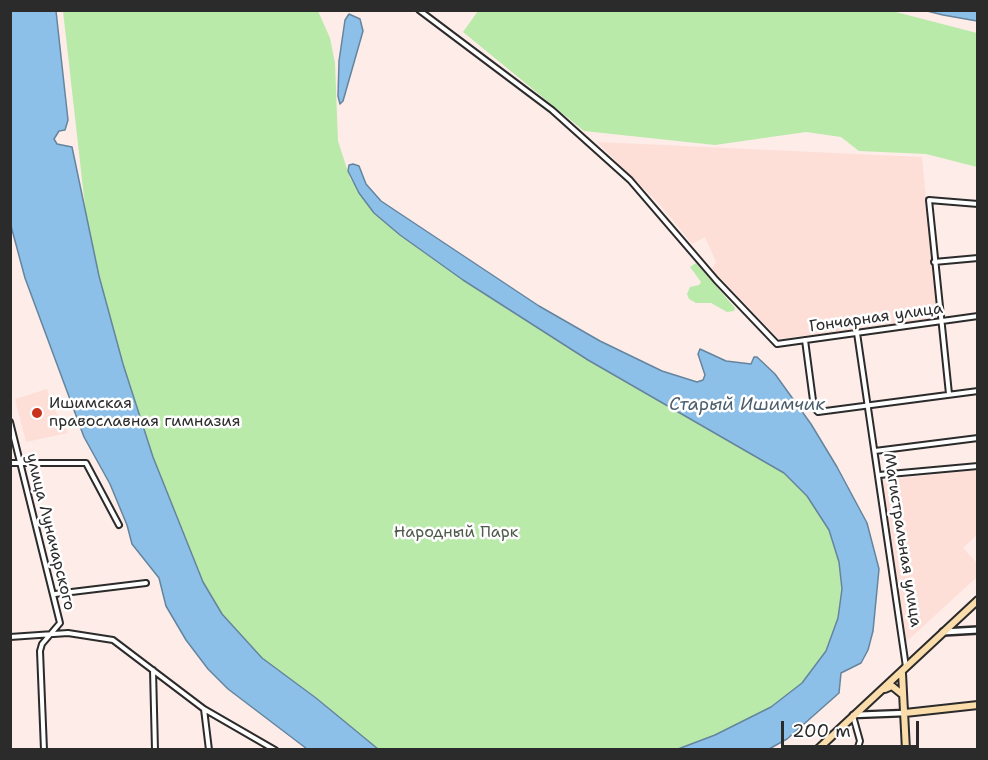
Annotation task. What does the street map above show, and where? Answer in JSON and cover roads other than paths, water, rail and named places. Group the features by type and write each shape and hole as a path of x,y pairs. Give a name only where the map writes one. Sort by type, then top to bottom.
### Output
{"main road":[{"path":"817,750 978,600"},
{"path":"943,632 978,630"},
{"name":"Магистральная улица","path":"902,673 906,750"},
{"path":"879,691 892,686 904,696"},
{"path":"904,712 978,705"}],"street":[{"name":"Гончарная улица","path":"419,10 552,111 630,180 716,280 777,344 978,316"},
{"path":"950,394 929,200 978,204"},
{"path":"934,262 978,258"},
{"name":"Магистральная улица","path":"857,333 907,666 902,673"},
{"path":"805,340 814,408 818,412 978,391"},
{"name":"улица Луначарского","path":"10,422 55,594 60,623 42,644 39,659 44,750"},
{"path":"875,451 978,438"},
{"path":"10,463 30,465 86,463 119,525"},
{"path":"879,475 978,466"},
{"path":"55,594 146,583"},
{"path":"10,636 68,633 104,636 113,640 204,709 275,750"},
{"path":"153,670 155,750"},
{"path":"204,709 209,750"},
{"path":"857,750 860,741 853,716 904,712"}],"water":[{"path":"10,11 56,11 68,120 65,130 59,131 54,139 57,144 72,147 99,276 123,364 153,457 203,582 222,614 262,658 316,698 378,749 307,749 228,689 208,669 186,640 166,606 159,578 132,544 127,525 110,484 84,437 25,278 11,226"},
{"path":"927,11 977,11 977,21 943,15"},
{"path":"349,14 360,19 363,31 343,101 340,104 338,96 339,61 345,20"},
{"name":"Старый Ишимчик","path":"349,165 359,166 366,184 381,201 539,306 600,341 662,371 697,382 703,380 705,375 698,354 700,349 726,361 751,364 754,357 757,357 775,374 811,424 867,523 879,569 873,631 868,650 861,663 841,673 839,693 787,739 769,749 678,749 715,735 771,707 802,683 826,651 838,618 842,589 839,562 829,530 807,496 784,473 588,360 463,280 400,235 374,213 359,193 348,171"}],"place":[{"name":"Ишимская православная гимназия","path":"37,413"}],"park label":[{"name":"Народный Парк","path":"456,533"}]}
